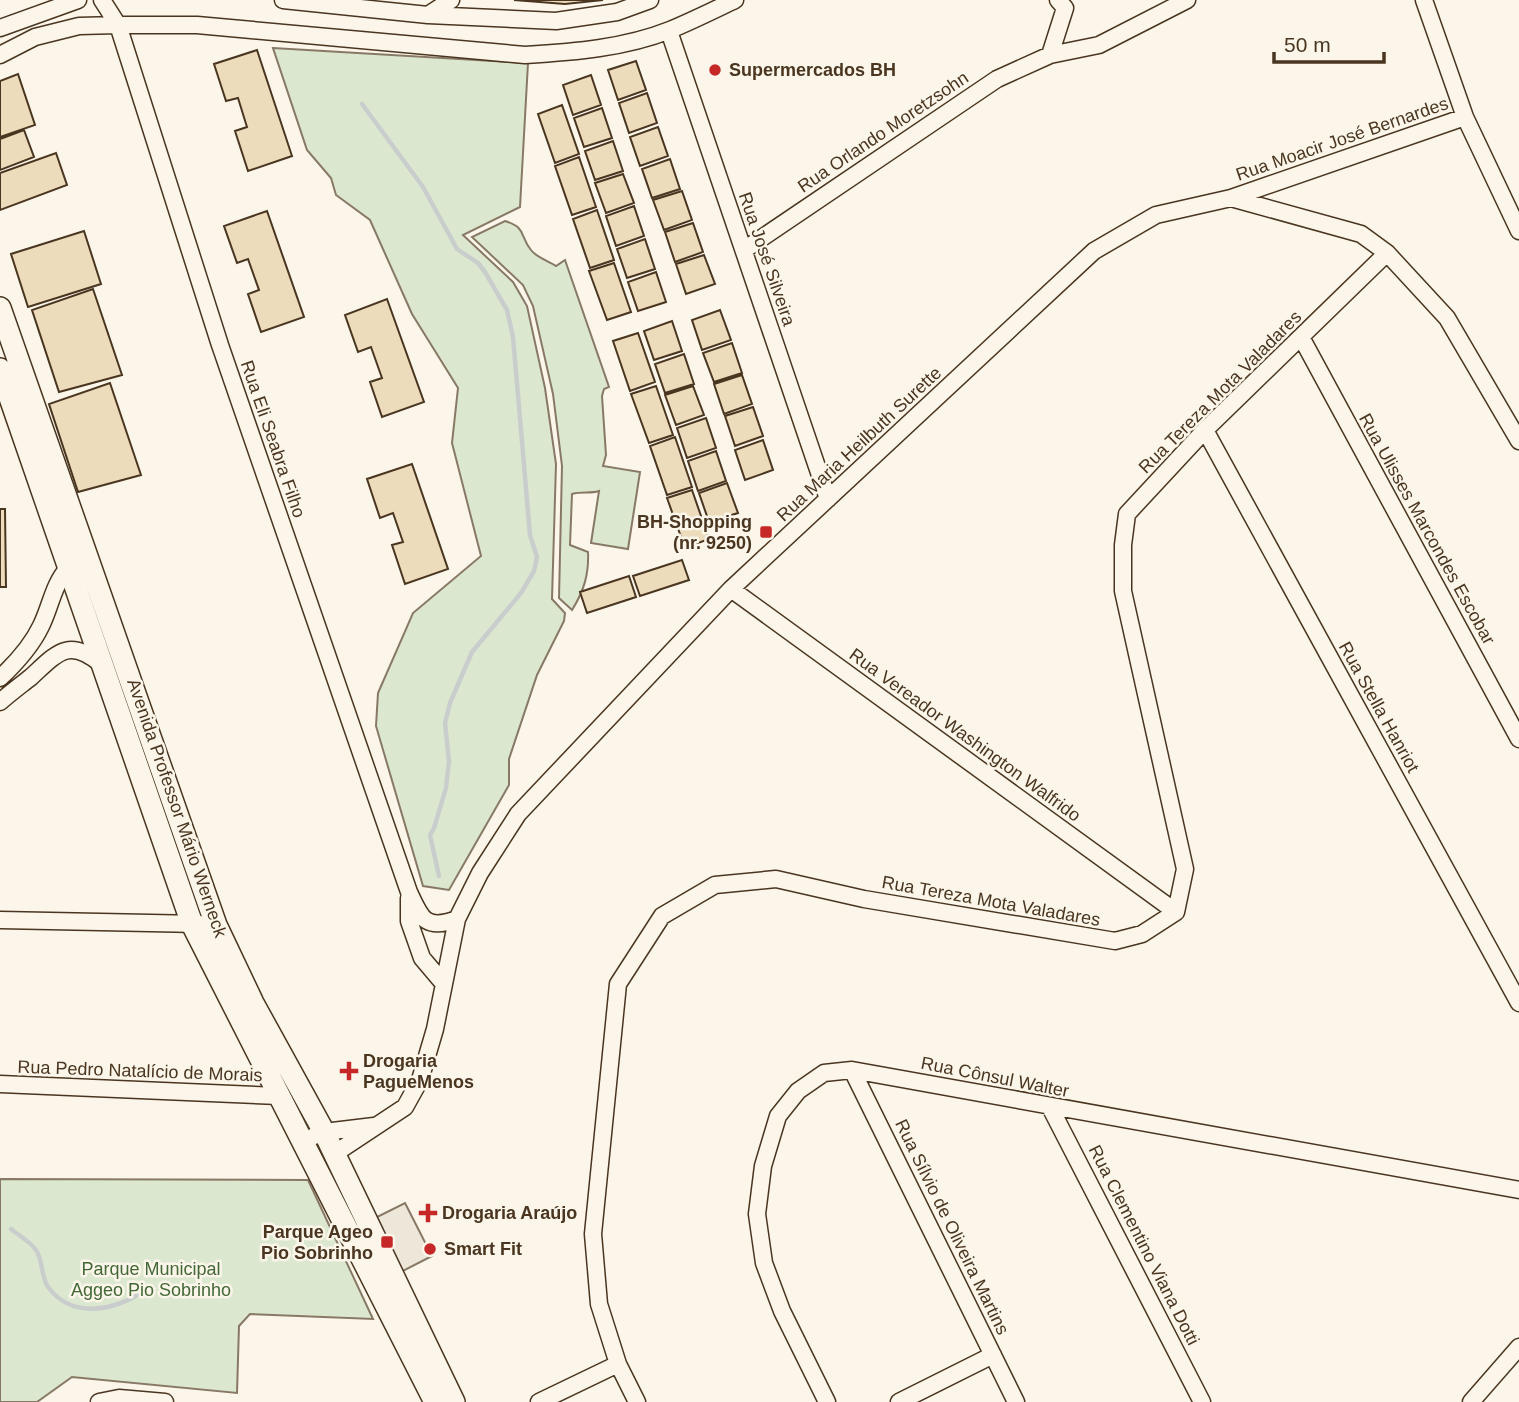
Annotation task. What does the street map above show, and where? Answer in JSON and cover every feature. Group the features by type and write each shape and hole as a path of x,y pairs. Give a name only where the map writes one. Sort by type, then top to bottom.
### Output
{"main road":[{"name":"Avenida Professor Mário Werneck","path":"0,308 216,925 253,1003 324,1132 454,1402"},
{"name":"Avenida Professor Mário Werneck","path":"0,369 192,924 435,1402"}],"street":[{"path":"0,28 78,0"},
{"name":"Rua Eli Seabra Filho","path":"102,0 118,24 219,345 409,892 418,912 429,923 441,925 457,919"},
{"path":"283,0 428,15 556,21 617,12 650,0"},
{"path":"428,15 451,0"},
{"path":"0,55 46,34 79,26 118,24 197,25 525,55 564,53 625,44 669,31 735,0"},
{"path":"1049,55 1065,8 1058,0"},
{"name":"Rua Orlando Moretzsohn","path":"744,250 996,79 1049,55 1099,45 1187,0"},
{"path":"1424,0 1465,117 1519,231"},
{"name":"Rua José Silveira","path":"669,31 828,499"},
{"name":"Rua Moacir José Bernardes","path":"1231,198 1465,117"},
{"name":"Rua Maria Heilbuth Surette","path":"334,1154 405,1107 420,1080 457,919 480,873 518,814 731,589 1094,251 1156,215 1231,198 1361,234 1387,253 1447,318 1519,441"},
{"name":"Rua Tereza Mota Valadares","path":"637,1402 618,1364 599,1304 593,1234 618,984 662,916 715,885 776,879 864,899 1115,941 1142,934 1176,912 1185,869 1123,591 1123,545 1127,514 1205,430 1387,253"},
{"name":"Rua Ulisses Marcondes Escobar","path":"1301,337 1519,739"},
{"name":"Rua Stella Hanriot","path":"1205,430 1519,1003"},
{"path":"0,678 20,658 40,627 59,577 69,567 75,566 95,575"},
{"name":"Rua Vereador Washington Walfrido","path":"731,589 1176,912"},
{"path":"0,702 50,657 70,648 88,653 101,664"},
{"name":"Rua Eli Seabra Filho","path":"409,892 409,921 422,958 444,984"},
{"path":"0,920 216,925"},
{"name":"Rua Cônsul Walter","path":"827,1402 782,1311 764,1263 757,1214 763,1166 778,1116 798,1091 824,1073 852,1070 1519,1190"},
{"name":"Rua Sílvio de Oliveira Martins","path":"852,1070 1016,1402"},
{"name":"Rua Pedro Natalício de Morais","path":"0,1084 278,1096"},
{"name":"Rua Clementino Viana Dotti","path":"1050,1107 1202,1402"},
{"path":"302,1141 324,1132 380,1125"},
{"path":"1471,1402 1519,1347"},
{"path":"899,1402 993,1355"},
{"path":"539,1402 618,1364"},
{"path":"99,1402 118,1398 165,1402"}],"green space":[{"path":"273,48 528,63 520,207 463,235 513,282 527,306 545,388 556,464 552,599 565,613 564,621 537,675 509,759 509,785 449,890 423,886 376,726 378,693 413,613 481,556 452,443 458,388 412,314 370,220 336,195 331,178 307,150"},
{"path":"505,221 520,229 527,245 539,257 556,266 565,260 609,387 604,389 602,396 606,455 603,466 640,472 628,549 591,543 599,491 572,494 570,545 588,552 588,568 580,596 572,610 559,598 562,466 553,394 533,306 523,285 472,237"},
{"name":"Parque Municipal Aggeo Pio Sobrinho","path":"0,1179 308,1180 373,1319 250,1314 239,1326 237,1393 72,1377 37,1402 0,1402"}],"shaded area":[{"path":"405,1203 432,1256 393,1276 367,1222"}],"building":[{"path":"514,0 603,0 565,4"},
{"path":"257,50 292,156 248,171 235,131 247,127 238,98 226,101 214,64"},
{"path":"636,61 646,90 618,100 608,70"},
{"path":"18,74 35,125 0,137 0,81"},
{"path":"591,75 601,105 573,115 563,85"},
{"path":"647,93 657,123 629,133 619,103"},
{"path":"562,105 579,154 555,163 538,114"},
{"path":"602,108 612,138 584,147 574,118"},
{"path":"658,127 668,156 640,166 630,137"},
{"path":"24,130 34,157 0,170 0,139"},
{"path":"613,141 623,171 595,180 585,151"},
{"path":"56,153 67,185 0,210 0,173"},
{"path":"579,157 596,207 572,215 555,166"},
{"path":"670,159 680,189 652,198 642,169"},
{"path":"623,174 634,203 606,213 595,183"},
{"path":"682,191 692,220 664,230 653,200"},
{"path":"634,206 644,236 616,246 606,216"},
{"path":"597,210 614,260 590,268 573,219"},
{"path":"267,211 304,317 261,332 248,294 259,290 248,259 237,263 224,226"},
{"path":"693,223 703,252 675,262 665,232"},
{"path":"84,231 101,284 28,307 11,254"},
{"path":"645,239 655,269 627,278 617,249"},
{"path":"704,255 715,284 686,294 676,264"},
{"path":"614,263 631,312 607,320 589,271"},
{"path":"656,272 666,302 638,311 628,282"},
{"path":"93,289 122,375 59,392 32,310"},
{"path":"387,299 424,402 382,417 370,382 382,378 371,347 358,352 345,315"},
{"path":"720,310 731,340 702,350 692,320"},
{"path":"672,321 682,351 654,360 644,331"},
{"path":"638,333 655,382 630,391 613,341"},
{"path":"732,343 742,373 714,382 703,353"},
{"path":"684,354 694,384 665,393 655,364"},
{"path":"742,375 752,404 724,414 714,384"},
{"path":"110,383 141,475 78,492 49,404"},
{"path":"656,386 673,435 649,443 631,394"},
{"path":"693,386 704,415 676,425 665,395"},
{"path":"753,407 763,436 735,446 725,416"},
{"path":"706,418 716,448 687,458 677,428"},
{"path":"675,437 692,487 667,495 650,446"},
{"path":"763,440 773,470 745,480 735,450"},
{"path":"716,451 726,481 698,491 688,461"},
{"path":"412,464 448,569 405,584 392,545 403,542 393,513 380,518 367,479"},
{"path":"727,483 738,513 709,522 699,493"},
{"path":"692,490 709,539 685,548 667,498"},
{"path":"0,509 5,509 6,587 0,587"},
{"path":"682,560 689,580 640,596 633,576"},
{"path":"629,576 636,597 587,613 580,592"}],"waterway":[{"path":"362,104 423,187 457,249 478,263 507,310 513,337 530,535 537,557 534,571 521,593 472,652 450,703 445,723 449,761 446,788 430,835 439,876"},
{"path":"11,1229 34,1247 48,1287 68,1304 92,1309 117,1304 141,1293"}],"place":[{"name":"Supermercados BH","path":"715,70"},
{"name":"BH-Shopping (nr. 9250)","path":"766,532"},
{"name":"Drogaria PagueMenos","path":"349,1071"},
{"name":"Drogaria Araújo","path":"428,1213"},
{"name":"Parque Ageo Pio Sobrinho","path":"387,1242"},
{"name":"Smart Fit","path":"430,1249"}]}
